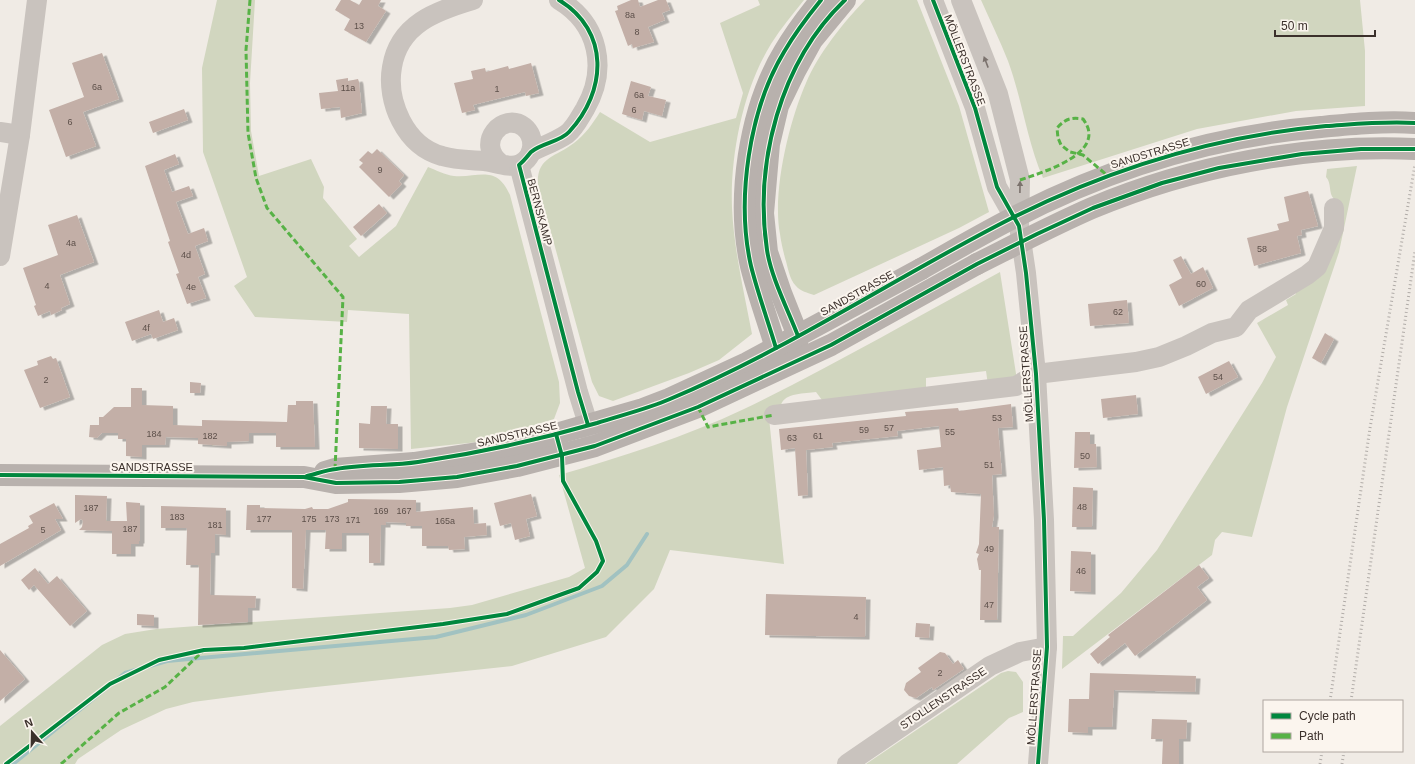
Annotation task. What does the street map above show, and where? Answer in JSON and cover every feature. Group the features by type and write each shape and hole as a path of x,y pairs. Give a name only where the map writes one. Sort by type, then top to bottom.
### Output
{"main road":[{"path":"821,0 783,52 766,90 754,131 747,174 745,217 751,265 776,348 794,361 798,336 767,252 763,213 769,144 778,106 795,71 812,40 844,0"},
{"name":"SANDSTRASSE","path":"304,477 335,469 414,463 490,451 588,426 643,409 669,399 776,348 1025,212 1108,176 1171,155 1236,139 1288,130 1365,123 1415,123"},
{"name":"SANDSTRASSE","path":"0,475 304,477 336,483 399,482 457,477 517,466 595,446 698,407 831,345 977,264 1093,208 1162,183 1219,168 1302,154 1361,149 1415,149"}],"street":[{"path":"0,256 20,135 37,0"},
{"path":"472,0 426,17 406,36 394,52 390,80 394,108 413,139 426,149 442,156 517,160 568,133 578,121 595,89 598,63 597,49 593,38 576,12 559,0"},
{"name":"MÖLLERSTRASSE","path":"933,0 975,108 997,187 1019,226"},
{"name":"MÖLLERSTRASSE","path":"961,0 1000,101 1020,180 1019,226 1026,273 1036,374 1044,520 1047,647 1038,764"},
{"path":"0,132 20,135"},
{"name":"BERNSKAMP","path":"517,160 578,392 595,446"},
{"name":"MÖLLERSTRASSE","path":"774,414 1016,386 1036,374 1136,362 1172,352 1212,333 1236,327 1249,310 1307,275 1317,267 1334,228 1334,208"},
{"name":"STOLLENSTRASSE","path":"847,764 990,666 1020,652 1047,647"}],"green space":[{"path":"217,0 255,0 250,83 251,131 259,176 311,159 324,187 323,198 357,239 349,246 359,257 396,226 428,167 444,174 454,176 493,176 505,185 510,195 559,382 560,403 554,419 478,442 411,449 409,314 348,310 347,322 255,317 234,286 247,277 203,152 202,68"},
{"path":"758,0 804,0 775,38 761,62 746,102 736,145 732,188 733,224 752,334 719,360 689,373 613,401 599,396 592,382 538,185 540,169 548,159 567,148 582,136 592,125 600,112 650,142 736,118 743,93 720,23 760,5"},
{"path":"865,0 917,0 959,106 989,212 959,228 814,295 804,292 798,288 789,273 782,246 778,217 780,178 788,137 800,99 811,72 832,39"},
{"path":"981,0 1360,0 1365,51 1365,106 1296,111 1197,129 1043,178 1037,164 1013,75"},
{"path":"1357,166 1339,252 1287,407 1252,537 1222,532 1215,540 1212,555 1062,669 1063,636 1073,636 1121,593 1157,550 1262,383 1276,357 1257,323 1288,305 1286,300 1296,294 1294,290 1314,278 1334,199 1326,177 1327,169"},
{"path":"1000,272 1017,380 988,385 986,371 926,378 926,391 822,400 816,392 791,396 783,401 781,405 768,408 784,564 670,550 654,589 606,637 512,666 269,692 193,702 166,709 121,730 78,759 75,764 0,764 0,726 102,645 125,634 156,629 450,608 472,605 569,577 585,568 559,475 653,446 699,429 744,409 841,359"},
{"path":"1008,671 1016,672 1023,682 1023,712 1009,718 957,764 866,764 1001,673"}],"building":[{"path":"341,0 350,0 359,5 362,0 381,0 378,6 386,11 366,42 344,30 350,19 335,10"},
{"path":"631,0 638,0 640,7 658,0 666,0 670,10 662,13 665,20 648,27 654,42 633,48 632,44 628,46 615,11 618,10 617,6"},
{"path":"102,53 119,99 83,112 96,146 66,157 49,110 84,97 72,63"},
{"path":"531,63 539,93 526,96 525,92 473,105 475,110 462,113 454,83 473,79 471,71 485,68 486,72 508,66 509,69"},
{"path":"348,78 348,81 358,79 362,113 341,118 340,107 321,109 319,93 338,91 336,80"},
{"path":"631,81 651,87 648,96 666,100 662,116 644,111 642,120 622,114"},
{"path":"184,109 188,120 153,133 149,122"},
{"path":"377,149 404,175 399,181 402,184 389,197 359,167 363,163 359,160 368,151 372,154"},
{"path":"175,154 179,164 164,170 172,192 189,186 193,196 176,202 188,234 204,228 208,241 195,246 205,274 198,277 206,298 187,304 176,274 179,273 168,242 170,241 145,166"},
{"path":"1308,191 1318,226 1301,230 1302,235 1297,236 1301,253 1254,266 1247,238 1279,230 1277,224 1289,221 1284,197"},
{"path":"379,204 387,213 361,236 353,227"},
{"path":"77,215 94,262 60,275 70,304 51,315 50,311 38,316 34,306 36,305 23,268 58,255 48,225"},
{"path":"1181,256 1191,274 1203,267 1213,288 1179,306 1169,285 1182,278 1173,260"},
{"path":"1127,300 1129,323 1090,326 1088,304"},
{"path":"159,310 163,322 174,318 178,330 153,339 151,334 132,341 125,322"},
{"path":"1325,333 1334,339 1321,363 1312,358"},
{"path":"51,356 53,359 56,358 70,397 40,408 24,370 38,365 37,361"},
{"path":"1229,361 1238,377 1206,394 1198,377"},
{"path":"190,382 201,383 200,393 190,393"},
{"path":"131,388 142,388 142,405 173,406 173,425 202,426 202,420 287,422 288,405 296,405 296,401 313,401 315,447 276,447 276,433 249,433 249,441 227,442 227,446 198,444 198,438 166,437 165,445 142,445 142,457 126,456 126,439 118,439 118,433 102,433 97,438 89,437 90,425 99,425 99,417 103,417 114,407 131,407"},
{"path":"1136,395 1138,414 1103,418 1101,399"},
{"path":"1011,404 1013,427 998,428 1002,474 992,475 994,515 992,527 999,527 997,620 980,620 981,570 979,570 977,559 979,554 976,553 979,544 981,494 951,492 950,485 944,486 943,467 919,470 917,450 941,447 939,426 897,431 898,436 832,443 833,447 806,450 808,495 798,496 795,448 781,450 779,429 906,416 905,412 958,408 959,411"},
{"path":"371,406 387,406 386,424 398,424 398,449 359,448 359,423 370,424"},
{"path":"1075,432 1090,432 1090,444 1096,444 1097,467 1074,468"},
{"path":"1073,487 1093,488 1092,527 1072,527"},
{"path":"531,494 537,516 526,519 530,536 515,540 511,523 500,526 494,503"},
{"path":"75,495 107,496 106,521 127,521 126,502 140,503 140,541 139,544 131,544 131,554 112,554 112,531 79,530 82,527 83,521 81,519 75,523"},
{"path":"348,499 416,500 416,512 473,507 474,524 486,523 487,535 464,537 465,549 449,550 448,546 422,546 422,526 406,526 406,523 386,522 386,525 381,525 380,563 369,563 369,533 342,533 342,549 325,549 326,530 306,530 303,589 292,588 292,530 246,530 247,505 260,505 260,508 305,509 312,507 313,509 328,509 348,502"},
{"path":"54,503 63,519 55,519 61,530 0,566 0,544 29,528 28,526 33,523 29,516"},
{"path":"161,506 226,508 226,535 215,534 215,553 211,553 210,595 256,596 255,608 248,608 248,622 198,625 199,565 186,565 187,528 161,528"},
{"path":"1071,551 1091,552 1091,592 1070,591"},
{"path":"1199,565 1209,578 1197,587 1207,600 1135,656 1125,643 1098,664 1090,654 1110,637 1108,635"},
{"path":"35,568 48,584 57,576 87,611 70,626 34,585 29,590 21,580"},
{"path":"766,594 866,597 865,637 765,635"},
{"path":"137,614 154,615 154,626 137,625"},
{"path":"916,623 930,624 929,638 915,637"},
{"path":"0,650 25,679 0,701"},
{"path":"940,652 945,653 953,664 958,660 964,669 933,690 932,687 916,698 909,696 904,690 906,683 921,672 918,668"},
{"path":"1090,673 1196,676 1195,692 1114,690 1112,727 1088,727 1088,733 1068,732 1069,699 1089,699"},
{"path":"1152,719 1187,720 1186,739 1179,739 1179,764 1162,764 1163,739 1151,739"}],"waterway":[{"path":"13,764 125,673 167,661 436,637 526,615 602,586 627,565 647,534"}],"railway":[{"path":"1330,700 1370,428 1415,164"},
{"path":"1351,700 1415,251"},
{"path":"1320,764 1322,752"},
{"path":"1342,764 1344,752"}],"marked path":[{"path":"250,0 246,50 248,133 256,178 267,208 343,297 335,469"},
{"path":"1020,180 1057,166 1070,159 1081,151 1087,142 1089,131 1083,119 1075,118 1068,119 1057,128 1058,138 1061,145 1070,152 1083,155 1108,176"},
{"path":"698,407 708,427 774,415"},
{"path":"61,764 119,713 165,687 202,652"}],"cycle path":[{"path":"559,0 576,13 587,28 595,45 597,62 596,80 591,98 582,116 569,132 561,138 535,149 519,165 578,392 588,425"},
{"path":"776,348 751,266 747,240 745,213 749,156 754,128 772,75 784,52 806,18 821,0"},
{"path":"798,336 772,271 767,250 764,217 765,183 769,149 777,116 788,83 804,53 822,25 845,0"},
{"path":"933,0 975,108 997,187 1019,226 1026,273 1036,374 1044,520 1047,647 1038,764"},
{"path":"307,476 346,467 418,462 486,450 575,429 661,403 757,358 1010,219 1047,201 1124,170 1204,147 1285,131 1326,126 1393,122 1415,123"},
{"path":"0,475 304,477 336,483 399,482 457,477 517,466 595,446 698,407 831,345 977,264 1037,234 1093,208 1162,183 1219,168 1302,154 1361,149 1415,149"},
{"path":"6,764 110,684 159,660 204,650 244,648 443,624 507,614 579,588 597,572 603,561 596,541 563,481 562,456 556,434"}]}
